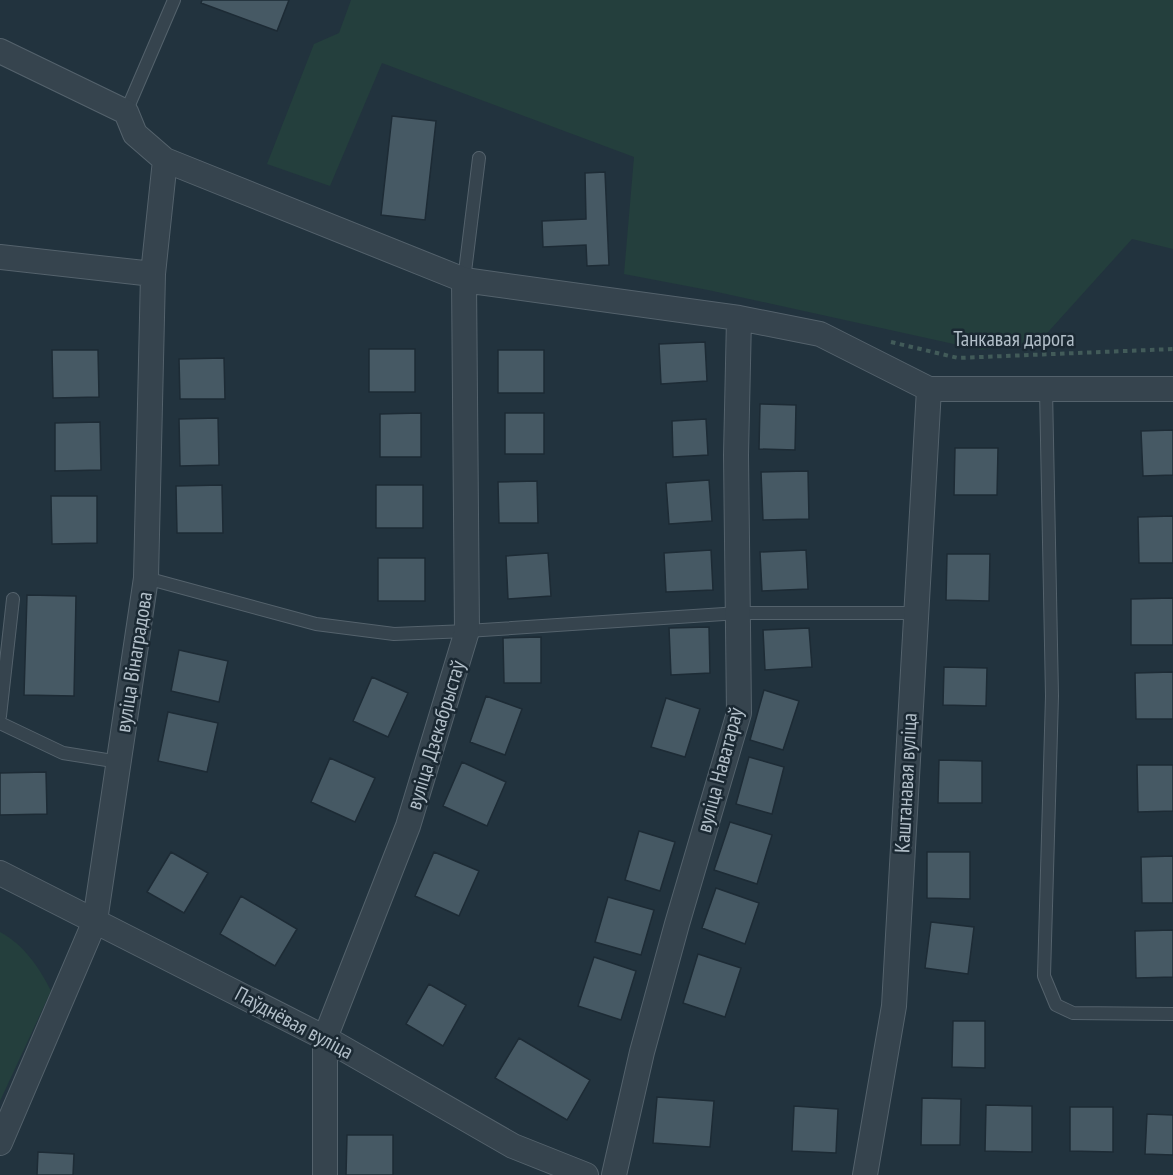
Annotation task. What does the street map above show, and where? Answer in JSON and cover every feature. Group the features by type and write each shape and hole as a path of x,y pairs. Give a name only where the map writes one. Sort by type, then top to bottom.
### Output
{"street":[{"path":"0,51 126,112 135,134 165,160 464,280 739,318 820,334 929,389 1173,389"},
{"name":"вуліца Вінаградова","path":"0,1143 95,921 146,578 153,274 165,160"},
{"path":"0,257 153,274"},
{"name":"вуліца Дзекабрыстаў","path":"325,1175 325,1038 408,826 467,631 464,280"},
{"name":"вуліца Наватараў","path":"614,1175 642,1052 739,714 736,455 739,318"},
{"name":"Каштанавая вуліца","path":"865,1175 894,1006 929,389"},
{"name":"Паўднёвая вуліца","path":"0,873 325,1038 513,1146 586,1175"}],"lane":[{"path":"126,112 174,0"},
{"path":"464,280 479,158"},
{"path":"1046,389 1052,696 1044,976 1056,1005 1073,1013 1173,1014"},
{"path":"146,578 316,624 394,634 739,613 916,613"},
{"path":"0,717 13,599"},
{"path":"0,723 63,753 119,762"}],"path":[{"name":"Танкавая дарога","path":"890,342 958,358 1173,349"}],"green space":[{"path":"351,0 1173,0 1173,249 1132,239 1040,341 981,350 708,290 624,274 634,157 382,63 330,186 267,164 314,44 339,33"},
{"path":"0,932 9,937 30,957 51,991 0,1101"}],"building":[{"path":"202,0 289,0 277,31 201,3"},
{"path":"392,116 436,121 425,220 381,215"},
{"path":"605,172 609,265 587,266 586,245 543,247 542,221 586,219 585,173"},
{"path":"705,342 707,381 661,384 659,344"},
{"path":"369,349 415,349 415,392 369,392"},
{"path":"52,350 98,350 99,397 53,398"},
{"path":"498,350 544,350 544,393 498,393"},
{"path":"224,358 225,399 180,399 179,359"},
{"path":"760,404 796,405 795,450 759,449"},
{"path":"421,413 421,457 380,457 380,414"},
{"path":"505,413 544,413 544,454 505,454"},
{"path":"218,418 219,465 180,466 179,419"},
{"path":"706,419 708,455 673,457 672,421"},
{"path":"100,422 101,470 55,471 55,423"},
{"path":"1173,430 1173,475 1143,476 1141,431"},
{"path":"955,448 998,448 997,495 954,495"},
{"path":"808,471 809,519 763,520 761,472"},
{"path":"709,480 712,521 669,524 666,483"},
{"path":"537,481 538,523 499,523 498,482"},
{"path":"222,485 223,533 177,533 176,486"},
{"path":"376,485 423,485 423,528 376,528"},
{"path":"51,496 97,496 97,543 52,544"},
{"path":"1173,516 1173,563 1139,563 1138,517"},
{"path":"711,550 713,590 666,592 664,553"},
{"path":"806,550 808,589 762,591 760,552"},
{"path":"548,553 551,596 508,599 506,556"},
{"path":"947,554 990,554 989,601 946,600"},
{"path":"378,558 425,558 425,601 378,601"},
{"path":"27,595 76,596 74,696 24,695"},
{"path":"1173,598 1173,645 1131,645 1131,599"},
{"path":"709,627 710,673 671,675 669,628"},
{"path":"809,628 812,667 765,670 763,630"},
{"path":"541,637 541,683 504,683 503,638"},
{"path":"179,650 228,661 219,702 171,691"},
{"path":"944,667 987,668 986,706 943,705"},
{"path":"1173,672 1173,719 1136,719 1135,673"},
{"path":"372,677 408,693 388,737 353,721"},
{"path":"764,690 799,701 783,750 750,740"},
{"path":"486,696 522,709 505,755 470,742"},
{"path":"666,698 700,709 685,757 651,747"},
{"path":"168,712 218,723 207,772 158,761"},
{"path":"749,757 784,767 772,814 736,804"},
{"path":"330,758 375,778 355,822 311,802"},
{"path":"939,760 982,761 982,803 938,803"},
{"path":"462,762 506,782 487,826 443,806"},
{"path":"1137,765 1173,765 1173,811 1138,812"},
{"path":"46,772 47,814 0,815 0,773"},
{"path":"730,822 772,835 757,884 714,870"},
{"path":"639,831 675,842 660,891 625,880"},
{"path":"171,852 208,873 184,913 147,892"},
{"path":"434,852 479,871 459,916 415,896"},
{"path":"927,852 970,852 970,899 927,898"},
{"path":"1173,856 1173,903 1142,903 1141,857"},
{"path":"716,888 759,903 745,944 702,928"},
{"path":"241,896 297,929 275,966 220,934"},
{"path":"608,897 654,910 641,955 595,942"},
{"path":"931,922 974,927 968,974 925,968"},
{"path":"1173,930 1173,977 1136,978 1135,931"},
{"path":"698,954 741,968 725,1017 683,1003"},
{"path":"594,957 636,971 621,1020 578,1006"},
{"path":"429,984 466,1005 443,1046 406,1024"},
{"path":"953,1021 985,1021 985,1068 952,1067"},
{"path":"519,1038 590,1080 567,1120 495,1078"},
{"path":"657,1097 714,1101 710,1147 653,1143"},
{"path":"922,1098 961,1099 960,1145 921,1145"},
{"path":"986,1105 1032,1106 1032,1152 985,1151"},
{"path":"794,1106 838,1109 836,1153 792,1151"},
{"path":"1070,1107 1113,1107 1113,1152 1070,1151"},
{"path":"1147,1114 1173,1115 1173,1155 1145,1154"},
{"path":"347,1135 393,1135 393,1175 346,1175"},
{"path":"38,1152 74,1154 73,1175 37,1175"}]}
